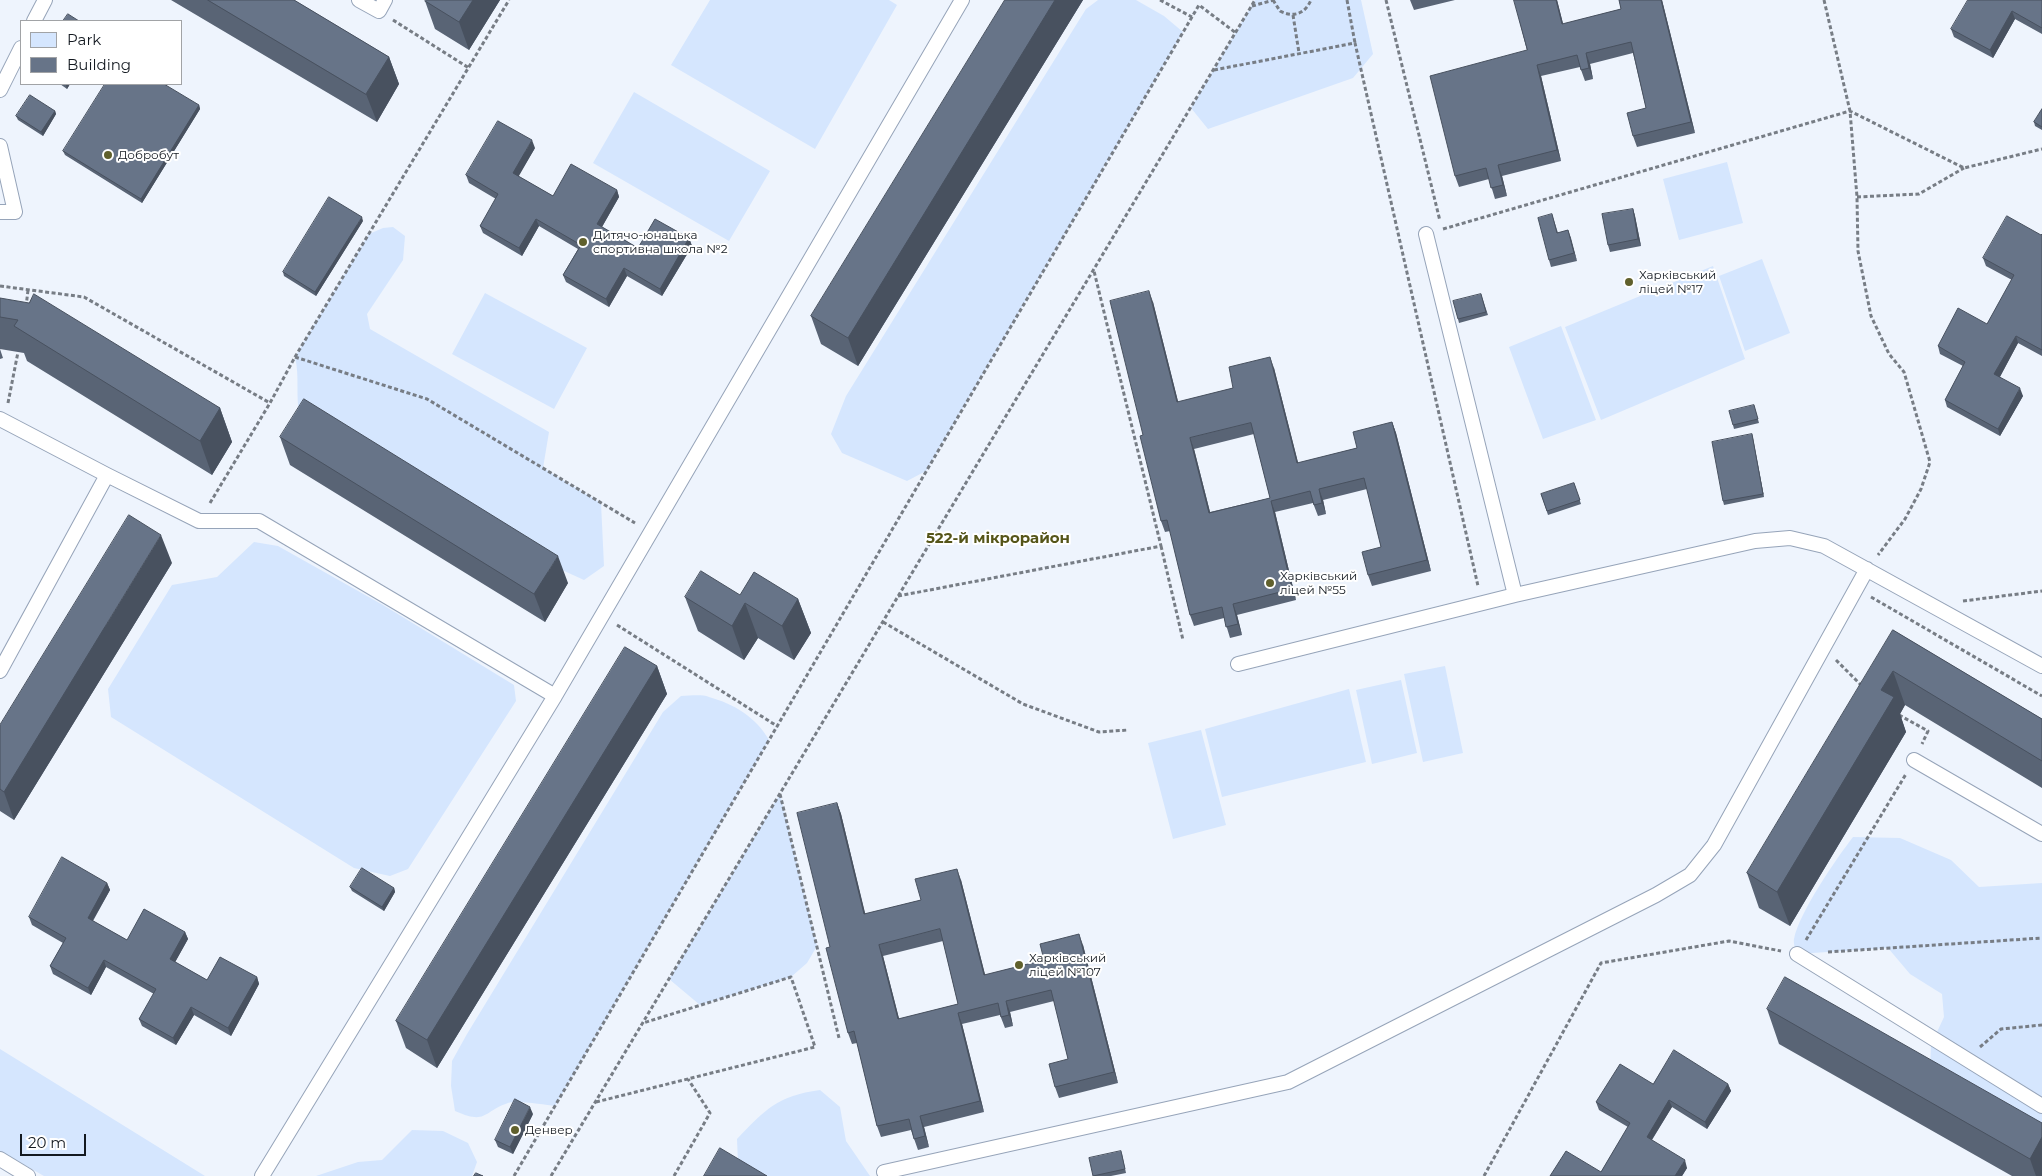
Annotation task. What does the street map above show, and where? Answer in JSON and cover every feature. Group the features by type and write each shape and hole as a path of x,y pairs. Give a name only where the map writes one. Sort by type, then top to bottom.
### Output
{"lane":[{"path":"35,20 45,0"},
{"path":"359,0 382,6"},
{"path":"262,1176 555,696 962,0"},
{"path":"0,90 20,50"},
{"path":"0,146 15,212 0,212"},
{"path":"1426,234 1515,595"},
{"path":"2,420 106,475 200,521 259,520 555,696"},
{"path":"0,671 106,475"},
{"path":"1238,664 1515,595 1755,541 1790,538 1824,546 2042,666"},
{"path":"884,1172 1288,1082 1656,895 1690,875 1714,845 1867,569"},
{"path":"1914,760 2042,834"},
{"path":"1797,954 2042,1106"},
{"path":"0,1159 28,1176"}],"path":[{"path":"200,521 295,357 509,0"},
{"path":"1160,0 1192,17"},
{"path":"551,1176 1255,0"},
{"path":"1252,6 1274,0 1280,11 1293,15 1304,11 1311,0"},
{"path":"1347,0 1355,43 1482,604"},
{"path":"1386,0 1442,229"},
{"path":"1824,0 1850,111 1857,197 1858,251 1871,316 1889,354 1904,372 1930,462 1921,490 1905,519 1867,569"},
{"path":"514,1176 1199,5 1236,33"},
{"path":"382,6 469,68"},
{"path":"1293,15 1299,53"},
{"path":"1214,70 1355,43"},
{"path":"1426,234 1850,111 1964,168"},
{"path":"1857,197 1919,194 1964,168 2042,149"},
{"path":"1094,270 1183,640"},
{"path":"0,286 84,297 270,402"},
{"path":"24,316 28,290"},
{"path":"2,420 18,352"},
{"path":"295,357 427,399 651,532"},
{"path":"898,596 1160,546"},
{"path":"1856,589 2042,696"},
{"path":"1961,601 2042,591"},
{"path":"602,615 778,726"},
{"path":"883,622 1022,704 1099,732 1128,730"},
{"path":"1824,648 1868,692"},
{"path":"1797,954 1914,760 1928,731 1899,715"},
{"path":"780,794 839,1038"},
{"path":"1484,1176 1601,963 1729,941 1797,954 2042,938"},
{"path":"596,1102 815,1047 791,977 643,1023"},
{"path":"1967,1059 2001,1029 2042,1025"},
{"path":"674,1176 710,1113 688,1079"}],"green space":[{"path":"710,0 889,0 897,5 815,149 671,65"},
{"path":"1098,0 1136,0 1164,16 1183,32 926,471 907,481 842,453 831,434 846,396 1086,9"},
{"path":"1255,0 1361,0 1373,54 1353,78 1208,129 1191,108"},
{"path":"634,92 770,171 729,241 593,163"},
{"path":"1727,162 1743,223 1679,240 1663,179"},
{"path":"393,227 405,236 403,260 367,314 370,329 549,432 543,468 601,503 604,566 584,580 562,570 300,417 295,357 369,234 383,228"},
{"path":"1762,259 1790,333 1745,351 1719,276"},
{"path":"1713,266 1745,359 1601,420 1565,327"},
{"path":"485,293 587,348 554,409 452,354"},
{"path":"1561,326 1596,420 1543,439 1509,347"},
{"path":"254,542 278,546 383,605 514,685 516,701 408,869 390,876 354,868 111,717 108,689 172,585 217,577"},
{"path":"1445,666 1463,753 1423,762 1404,674"},
{"path":"1401,680 1417,753 1372,764 1356,690"},
{"path":"1349,689 1366,762 1222,797 1205,729"},
{"path":"681,696 706,696 727,703 751,718 769,740 555,1106 512,1102 479,1117 455,1111 451,1086 452,1061 663,712"},
{"path":"1201,730 1226,825 1173,839 1148,743"},
{"path":"780,794 817,946 807,963 791,977 700,1005 669,979"},
{"path":"1853,837 1900,838 1951,860 1979,887 2042,883 2042,1139 1930,1071 1931,1045 1944,1017 1942,994 1910,974 1888,948 1797,954 1794,939 1803,915 1828,872"},
{"path":"0,1049 205,1176 44,1176 0,1151"},
{"path":"820,1090 840,1107 846,1141 870,1176 753,1176 738,1163 737,1139 756,1120 782,1100"},
{"path":"412,1130 443,1131 468,1143 477,1162 472,1176 316,1176 358,1162 382,1160"}],"building":[{"path":"208,0 294,0 389,57 366,94"},
{"path":"426,0 473,0 459,22"},
{"path":"1005,0 1055,0 848,338 811,316"},
{"path":"1514,0 1556,0 1562,24 1621,9 1619,0 1661,0 1691,122 1633,136 1627,113 1646,108 1631,42 1586,53 1589,68 1581,70 1577,55 1537,65 1557,150 1498,165 1503,185 1491,188 1486,168 1455,176 1430,76 1527,50"},
{"path":"1968,0 2042,0 2042,28 2012,11 1990,50 1951,29"},
{"path":"68,14 77,20 64,20"},
{"path":"104,85 166,85 199,105 141,199 63,151"},
{"path":"30,95 55,111 41,132 16,116"},
{"path":"2042,109 2042,127 2034,122"},
{"path":"498,121 532,140 513,173 553,196 571,164 617,190 597,224 638,248 655,219 689,238 660,289 624,268 606,299 563,275 581,245 536,219 519,248 480,226 498,194 466,175"},
{"path":"329,197 362,217 315,292 283,272"},
{"path":"1633,209 1638,239 1608,245 1602,214"},
{"path":"1552,214 1557,233 1568,230 1574,253 1549,260 1538,218"},
{"path":"2007,216 2042,234 2042,350 2016,336 1994,374 2020,388 1998,429 1945,400 1965,362 1938,346 1958,308 1987,324 2014,275 1983,258"},
{"path":"1149,291 1177,402 1233,388 1229,367 1270,357 1297,463 1357,448 1353,432 1392,422 1427,560 1368,575 1362,552 1381,547 1364,478 1319,489 1322,503 1314,505 1310,491 1271,501 1292,589 1233,604 1238,624 1226,627 1222,607 1190,615 1167,520 1161,521 1140,436 1143,435 1110,301","holes":["1251,423 1270,498 1209,513 1190,438"]},
{"path":"34,294 220,408 200,441 14,326 18,320 0,317 0,298 29,303"},
{"path":"1481,294 1486,312 1458,319 1453,301"},
{"path":"304,399 558,556 534,594 280,437"},
{"path":"1754,405 1758,419 1733,425 1729,411"},
{"path":"1752,434 1763,494 1723,501 1712,442"},
{"path":"1574,483 1580,500 1547,511 1541,494"},
{"path":"129,515 161,535 4,792 0,789 0,725"},
{"path":"701,571 740,595 754,572 798,599 782,626 745,603 732,626 685,597"},
{"path":"1893,630 2042,719 2042,761 1893,671 1881,690 1894,697 1777,892 1747,873"},
{"path":"625,647 657,666 427,1040 396,1021"},
{"path":"837,803 864,914 921,900 915,879 957,869 984,975 1044,960 1040,944 1079,934 1114,1072 1055,1087 1049,1064 1068,1059 1051,990 1006,1001 1009,1015 1001,1017 998,1003 958,1013 980,1101 920,1116 925,1136 914,1139 909,1119 877,1126 854,1031 848,1033 826,948 830,947 797,813","holes":["940,929 958,1004 898,1019 879,945"]},
{"path":"62,857 107,883 88,918 127,940 144,909 185,932 170,959 207,980 220,957 257,977 228,1028 191,1007 173,1038 139,1019 156,989 104,960 88,988 50,966 66,938 29,917"},
{"path":"362,868 394,888 382,907 350,887"},
{"path":"1785,977 2042,1123 2042,1137 2030,1159 1767,1009"},
{"path":"1674,1050 1728,1084 1705,1122 1669,1100 1647,1137 1685,1160 1675,1176 1550,1176 1566,1151 1601,1172 1630,1123 1596,1102 1620,1064 1653,1084"},
{"path":"515,1099 530,1107 510,1147 495,1140"},
{"path":"720,1148 767,1176 704,1176"},
{"path":"1121,1151 1125,1169 1093,1176 1089,1158"}],"place":[{"name":"Добробут","path":"108,155"},
{"name":"Дитячо-юнацька спортивна школа №2","path":"583,242"},
{"name":"Харківський ліцей №17","path":"1629,282"},
{"name":"Харківський ліцей №55","path":"1270,583"},
{"name":"Харківський ліцей №107","path":"1019,965"},
{"name":"Денвер","path":"515,1130"}],"district":[{"name":"522-й мікрорайон","path":"998,539"}]}
